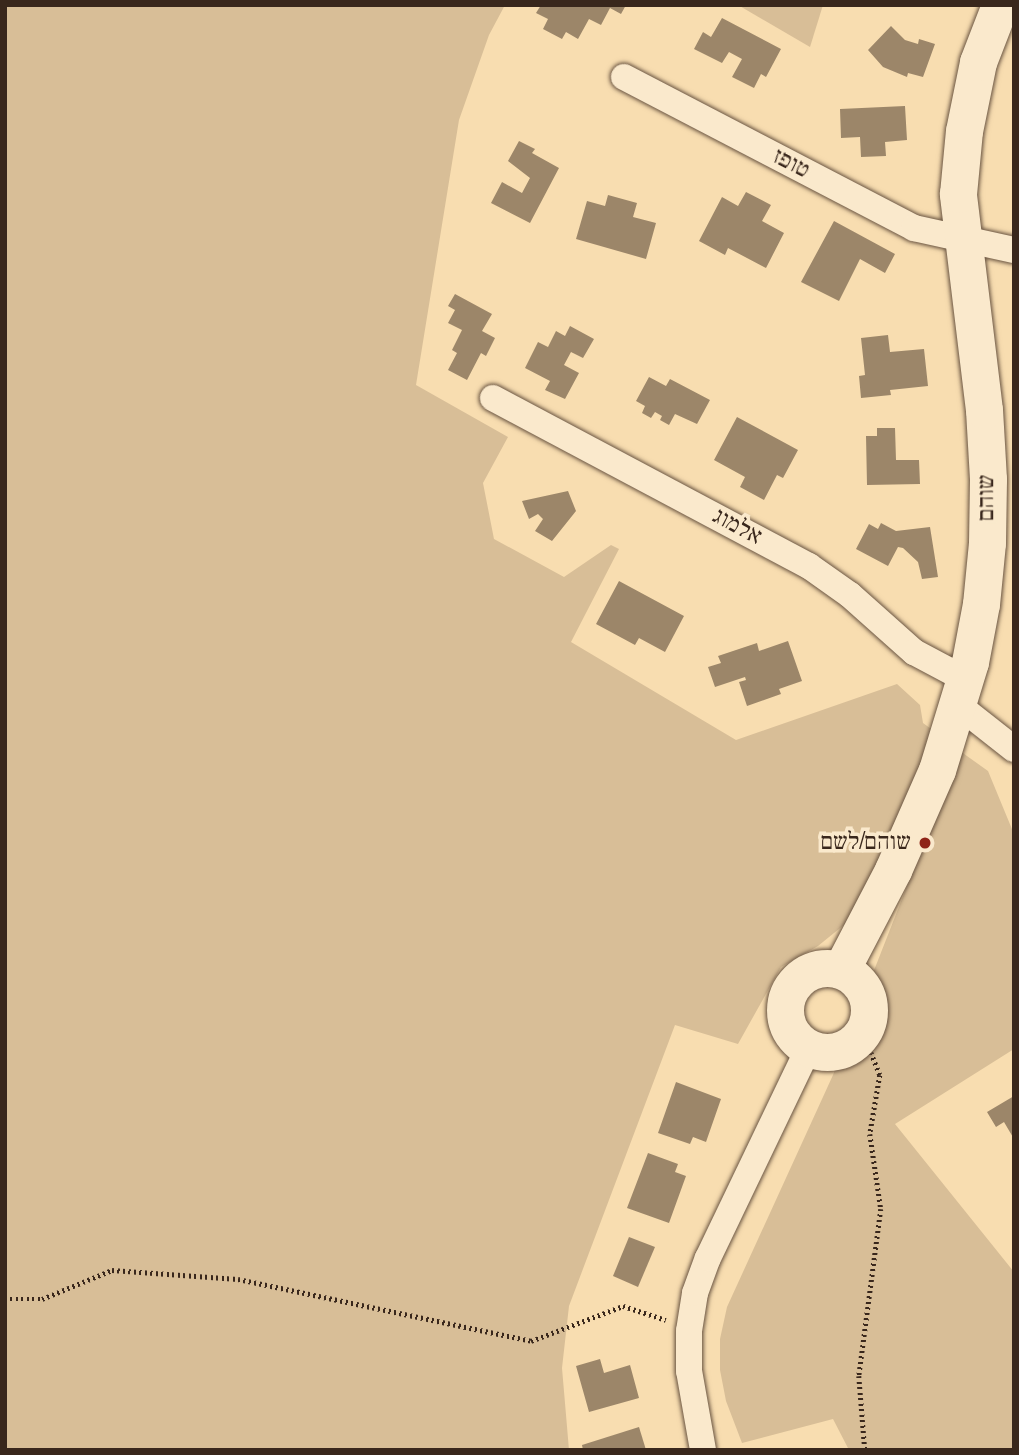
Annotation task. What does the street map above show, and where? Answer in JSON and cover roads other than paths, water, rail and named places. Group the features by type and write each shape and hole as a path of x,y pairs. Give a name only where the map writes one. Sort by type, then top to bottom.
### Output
{"street":[{"name":"שוהם","path":"841,970 916,821 962,692 981,604 987,543 985,410 958,194 964,131 978,62 999,5"},
{"name":"טופז","path":"624,78 902,222 926,232 1014,250"},
{"name":"אלמוג","path":"494,397 809,566 850,595 962,692 1014,749"},
{"path":"819,968 841,970 857,980 865,992 868,1019 863,1032 841,1049 828,1052 808,1047 792,1033 786,1021 788,993 806,973 819,968"},
{"path":"703,1450 688,1371 689,1331 695,1293 708,1258 808,1047"}],"place":[{"name":"שוהם/לשם","path":"925,843"}]}
